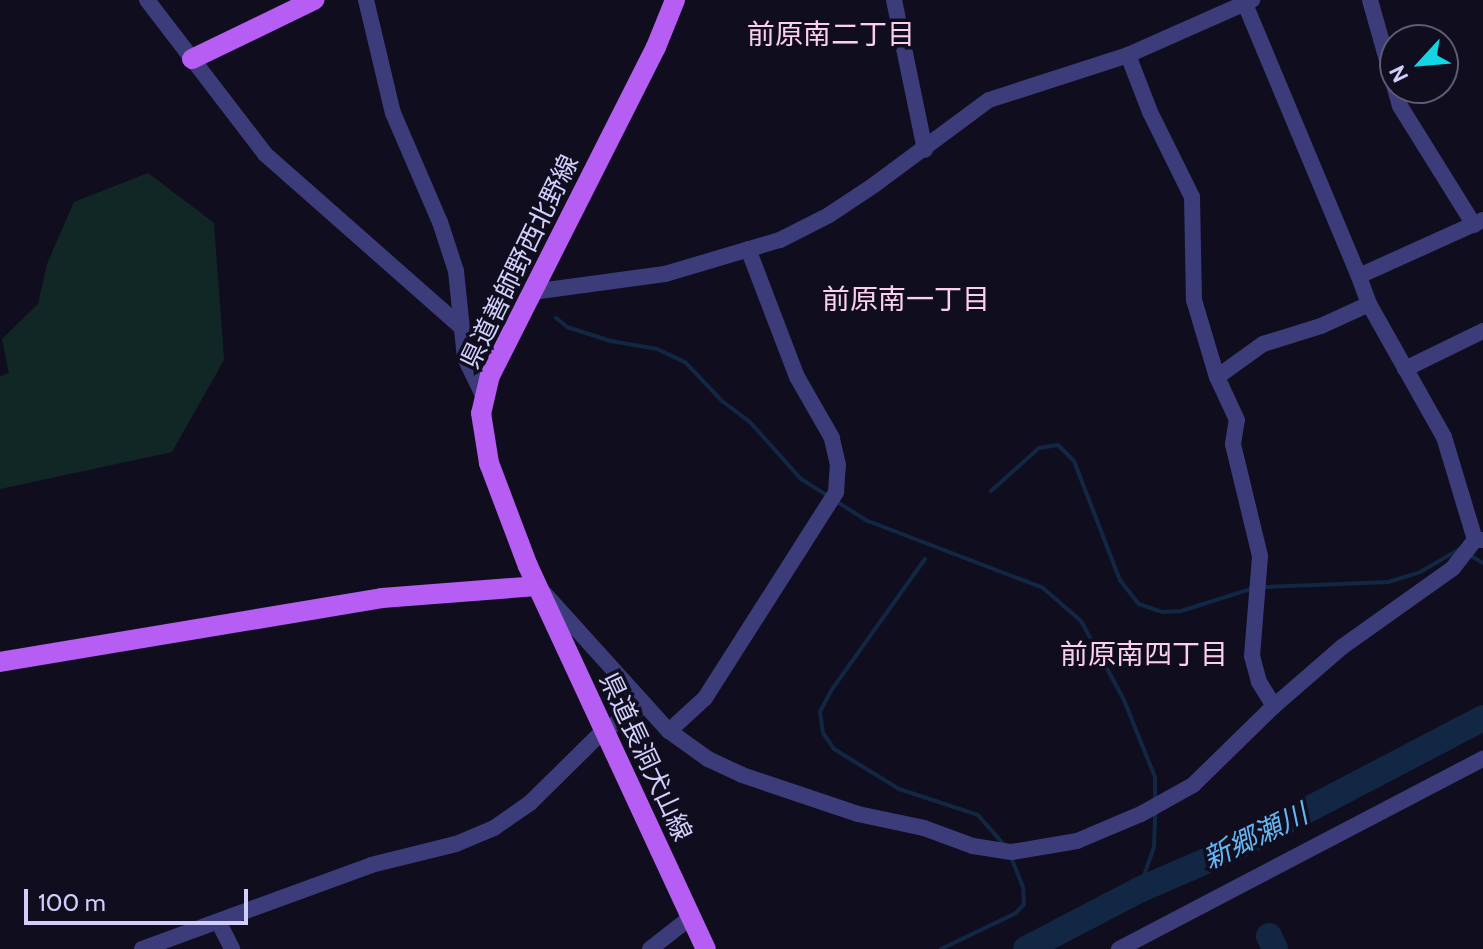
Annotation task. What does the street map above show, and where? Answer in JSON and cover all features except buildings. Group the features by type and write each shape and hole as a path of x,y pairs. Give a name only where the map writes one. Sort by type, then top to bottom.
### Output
{"main road":[{"path":"192,59 314,0"},
{"name":"県道善師野西北野線","path":"537,586 489,463 482,434 483,395 656,47 675,0"},
{"path":"0,662 368,599 537,586"},
{"name":"県道長洞犬山線","path":"537,586 706,949"}],"street":[{"path":"147,0 265,154 460,326"},
{"path":"366,0 393,113 454,262 465,358 483,395"},
{"path":"894,0 925,150"},
{"path":"1359,276 1478,223 1400,106 1370,0"},
{"path":"530,296 665,274 804,229 925,150 989,100 1005,92 1128,55 1248,2 1369,304 1444,437 1479,540 1453,568 1342,647 1274,706 1193,785 1170,800 1077,841 1005,852 924,828 858,814 742,775 708,759 669,731 644,706 581,630 537,586"},
{"path":"1128,55 1150,112 1192,197 1194,300 1217,377 1237,420 1233,444 1260,556 1252,656 1259,682 1274,706"},
{"path":"669,731 705,698 836,492 838,465 832,438 797,377 748,249"},
{"path":"1217,377 1263,344 1321,326 1369,304"},
{"path":"1405,369 1483,331"},
{"path":"142,949 158,946 371,865 456,844 494,828 530,803 603,731 644,706"},
{"path":"1119,949 1483,759"},
{"path":"650,949 691,917"},
{"path":"219,923 232,949"}],"green space":[{"path":"148,173 214,223 224,360 172,452 0,489 0,376 9,373 2,339 38,304 47,264 74,202"}],"waterway":[{"path":"556,318 567,327 611,341 657,349 685,362 722,401 749,421 801,479 827,495"},
{"path":"991,491 1039,448 1058,445 1074,461 1120,580 1139,604 1162,612 1181,611 1254,588"},
{"path":"834,500 868,521 1043,588 1081,621 1124,700 1155,777 1155,802"},
{"path":"1263,587 1388,582 1420,572 1460,549"},
{"path":"1468,554 1483,563"},
{"path":"925,559 831,691 820,712 823,733 834,749 899,789 978,815 1003,844"},
{"name":"新郷瀬川","path":"1026,949 1139,890 1227,852 1483,718"},
{"path":"1139,890 1154,847 1155,811"},
{"path":"941,949 1016,913 1024,904 1023,887 1010,855"},
{"path":"1269,936 1275,949"}],"district":[{"name":"前原南二丁目","path":"831,34"},
{"name":"前原南一丁目","path":"906,299"},
{"name":"前原南四丁目","path":"1144,654"}]}
